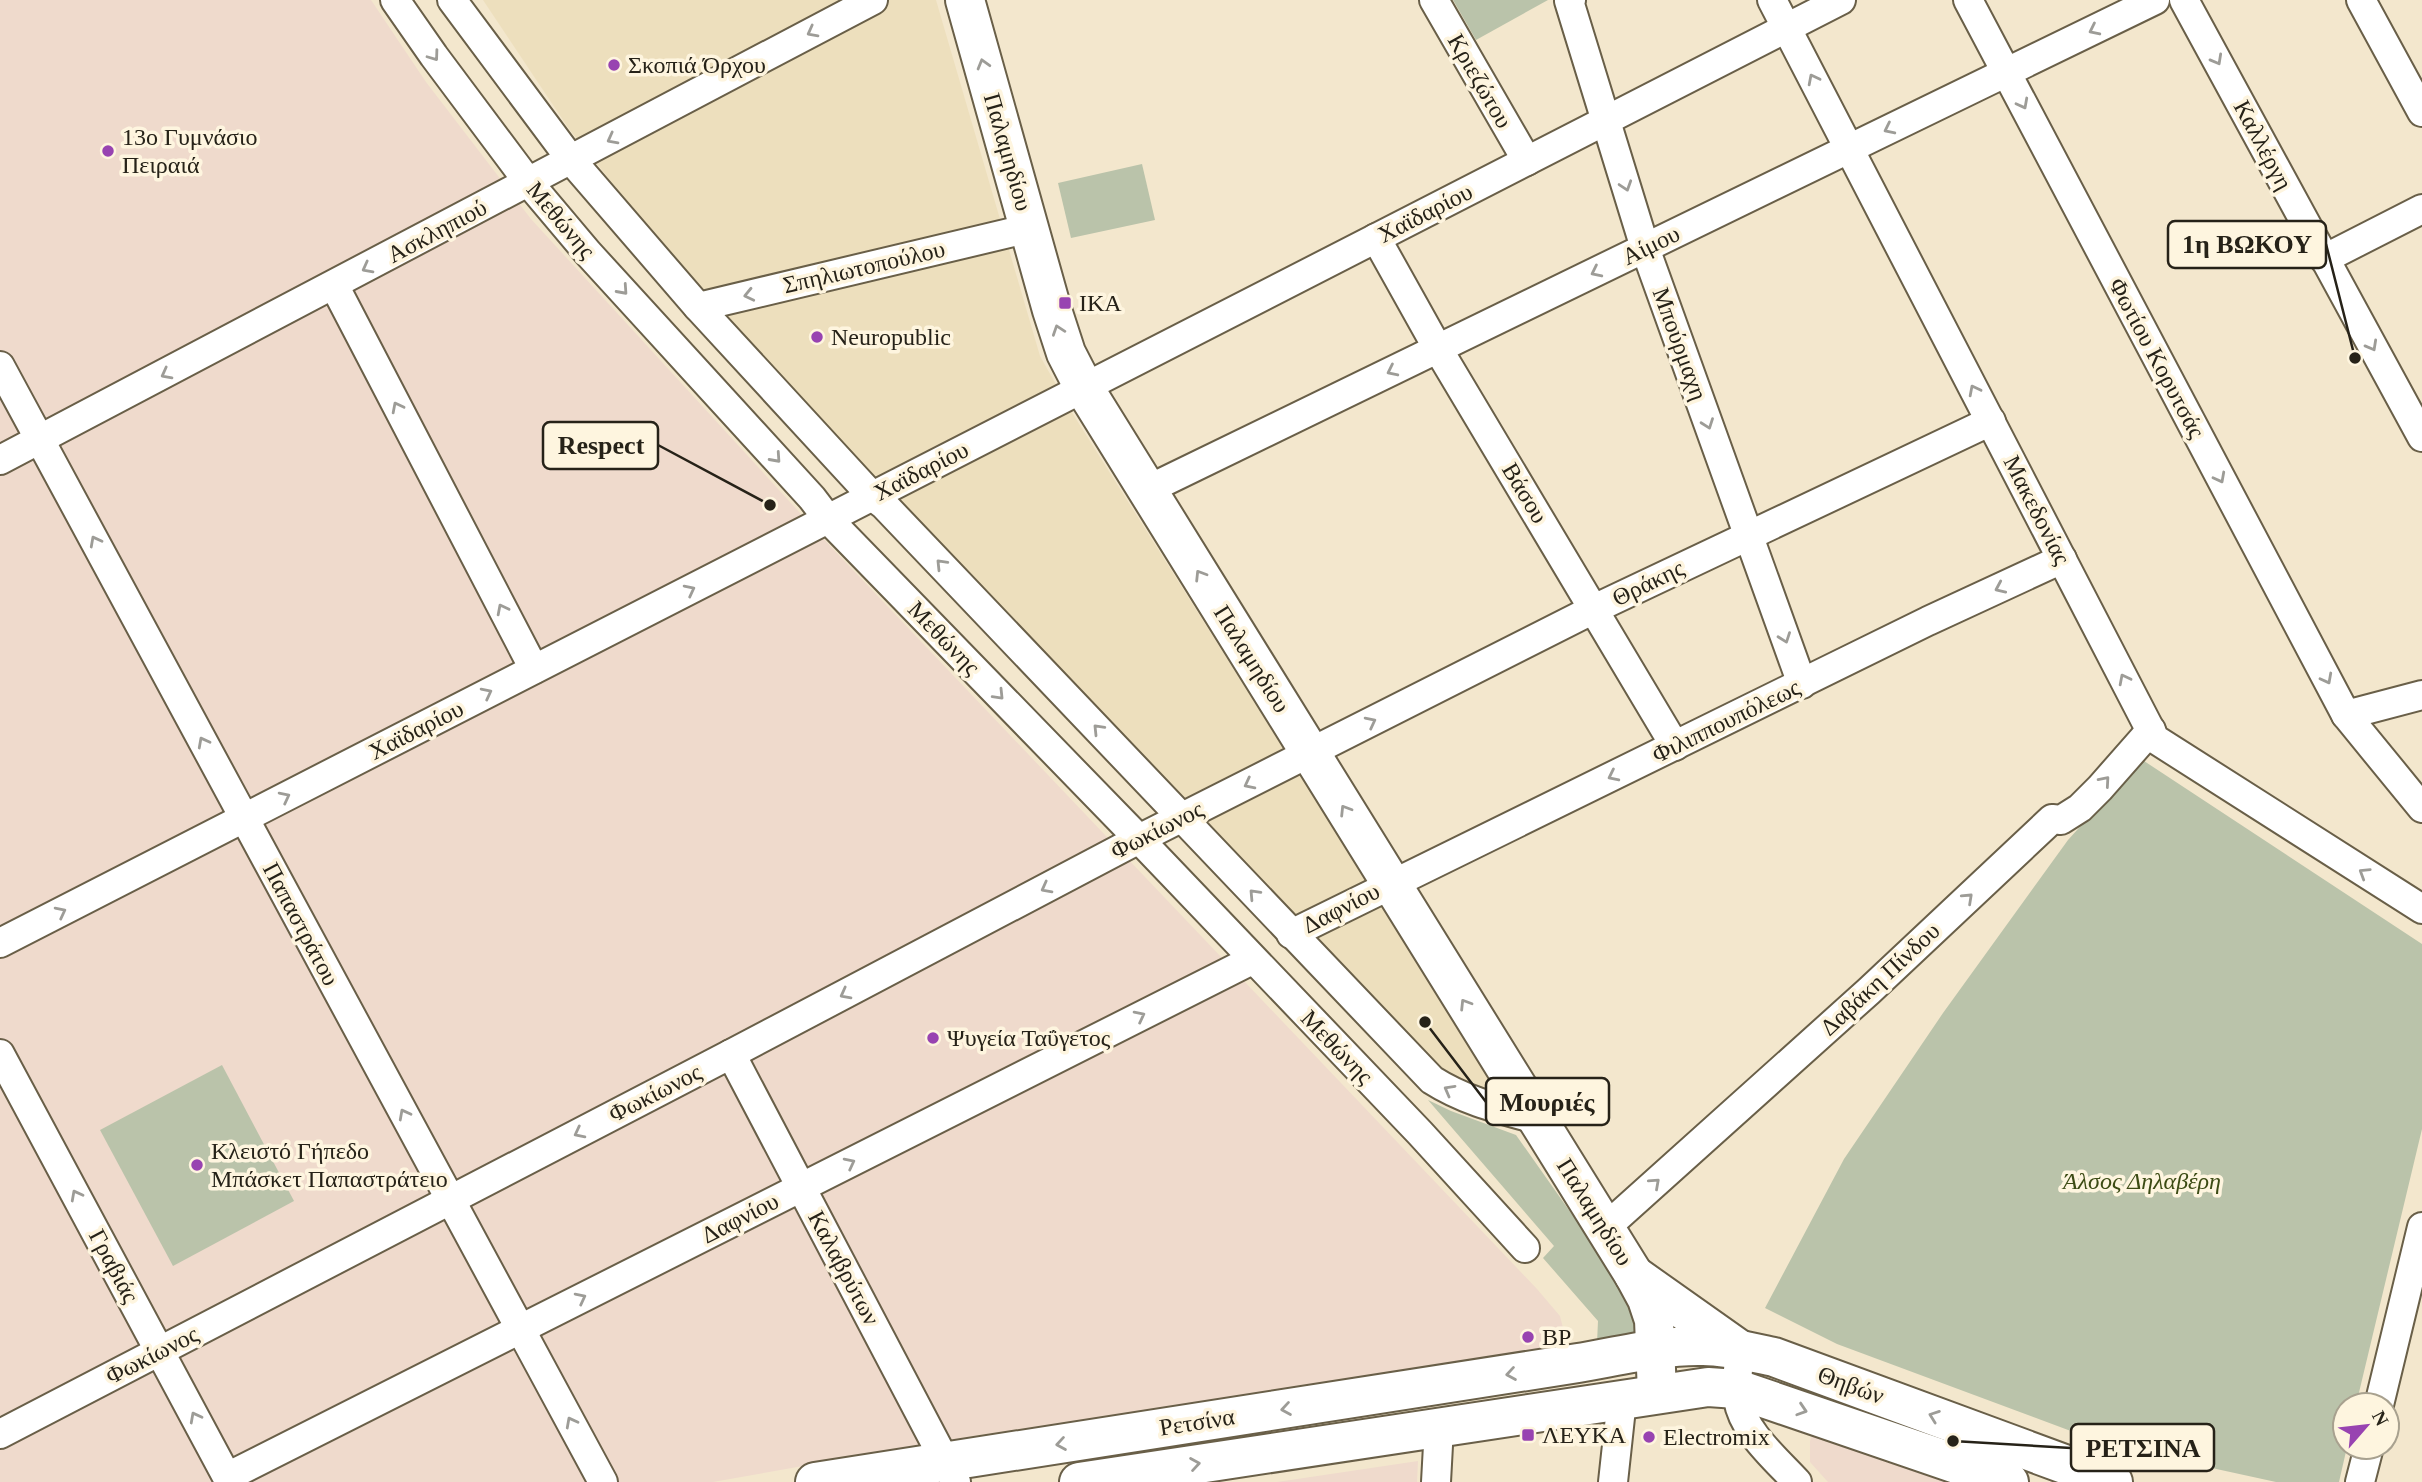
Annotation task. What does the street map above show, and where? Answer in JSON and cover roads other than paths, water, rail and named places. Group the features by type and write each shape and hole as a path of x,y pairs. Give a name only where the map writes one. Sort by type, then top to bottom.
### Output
{"main road":[{"name":"Παλαμηδίου","path":"965,0 1066,353 1084,388 1634,1275 1647,1299 1654,1320 1657,1349 1639,1396"},
{"name":"Παλαμηδίου","path":"1634,1275 1740,1350"},
{"name":"Θηβών","path":"1578,1363 1657,1349 1702,1346 1774,1357 2113,1482"},
{"name":"Ρετσίνα","path":"815,1482 951,1472 1578,1363"},
{"name":"Θηβών","path":"1639,1396 1708,1387 1737,1389 2008,1482"},
{"name":"Ρετσίνα","path":"1079,1482 1639,1396"}],"street":[{"name":"Μεθώνης","path":"395,0 529,183 589,253 813,498 828,519 1139,839 1420,1133 1525,1248"},
{"name":"Μεθώνης","path":"452,0 572,161 698,307 872,496 884,505 1432,1080 1453,1093 1483,1105 1536,1119"},
{"name":"Ασκληπιού","path":"0,460 572,161 873,0"},
{"name":"Κριεζώτου","path":"1434,0 1527,161"},
{"name":"Μακεδονίας","path":"1772,0 2155,739 2422,909"},
{"name":"Χαϊδαρίου","path":"0,943 1841,0"},
{"name":"Φωτίου Κορυτσάς","path":"1968,0 2346,715 2422,808"},
{"name":"Αίμου","path":"1147,490 2155,0"},
{"name":"Καλλέργη","path":"2184,0 2324,259 2411,393 2422,437"},
{"path":"2361,0 2422,111"},
{"name":"Μπούρμαχη","path":"1570,1 1645,248 1802,684"},
{"path":"2324,259 2422,209"},
{"name":"Σπηλιωτοπούλου","path":"698,307 1030,228"},
{"name":"Βάσου","path":"1376,238 1438,349 1675,746"},
{"path":"334,285 534,669"},
{"name":"Παπαστράτου","path":"0,366 603,1482"},
{"name":"Θράκης","path":"1310,753 1594,609 1991,421"},
{"name":"Φιλιππουπόλεως","path":"1391,883 1928,621 2062,559"},
{"path":"2346,715 2422,695"},
{"name":"Δαβάκη Πίνδου","path":"1604,1228 1869,991 2052,819 2061,820 2080,808 2151,730"},
{"name":"Φωκίωνος","path":"0,1434 1139,839 1310,753"},
{"name":"Δαφνίου","path":"1291,933 1391,883"},
{"name":"Δαφνίου","path":"227,1477 1252,960"},
{"name":"Γραβιάς","path":"0,1054 227,1477"},
{"name":"Καλαβρύτων","path":"731,1054 951,1472"},
{"path":"2383,1391 2421,1238"},
{"path":"1740,1350 1737,1389 1738,1401 1746,1423 1793,1479"},
{"path":"1613,1482 1639,1396"},
{"path":"1436,1482 1439,1427"},
{"path":"2360,1482 2365,1461"}],"place":[{"name":"Σκοπιά Όρχου","path":"614,65"},
{"name":"13ο Γυμνάσιο Πειραιά","path":"108,151"},
{"name":"ΙΚΑ","path":"1065,303"},
{"name":"Neuropublic","path":"817,337"},
{"name":"1η ΒΩΚΟΥ","path":"2355,358"},
{"name":"Respect","path":"770,505"},
{"name":"Μουριές","path":"1425,1022"},
{"name":"Ψυγεία Ταΰγετος","path":"933,1038"},
{"name":"Κλειστό Γήπεδο Μπάσκετ Παπαστράτειο","path":"197,1165"},
{"name":"BP","path":"1528,1337"},
{"name":"ΛΕΥΚΑ","path":"1528,1435"},
{"name":"Electromix","path":"1649,1437"},
{"name":"ΡΕΤΣΙΝΑ","path":"1953,1441"}],"park label":[{"name":"Άλσος Δηλαβέρη","path":"2142,1181"}]}
